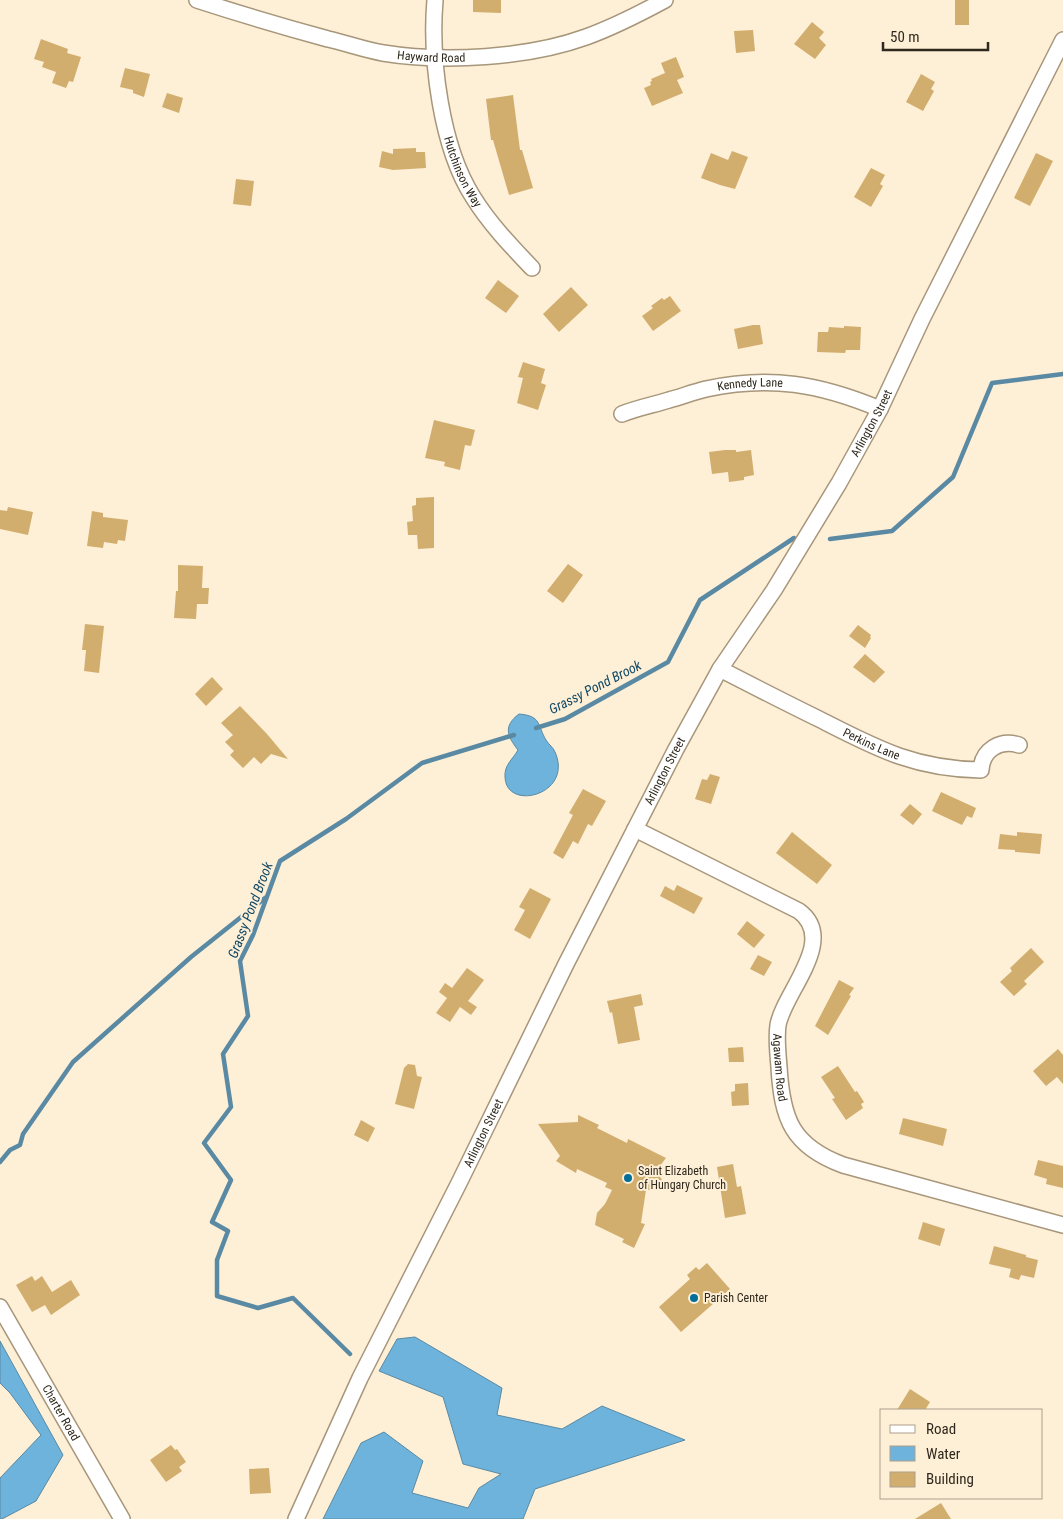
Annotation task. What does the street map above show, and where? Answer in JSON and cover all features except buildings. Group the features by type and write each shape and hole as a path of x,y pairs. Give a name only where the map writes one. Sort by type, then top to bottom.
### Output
{"street":[{"name":"Hayward Road","path":"196,0 258,20 382,53 435,58 485,56 541,50 584,38 620,24 665,0"},
{"name":"Hutchinson Way","path":"435,0 436,72 446,128 457,166 472,197 505,239 532,268"},
{"name":"Arlington Street","path":"296,1519 360,1378 459,1183 562,972 636,829 720,669 784,574 839,483 880,409 922,319 1063,40"},
{"name":"Kennedy Lane","path":"622,414 706,389 762,382 817,387 849,396 880,409"},
{"name":"Perkins Lane","path":"720,669 872,746 910,761 949,768 981,770 986,754 996,746 1007,743 1018,745"},
{"name":"Agawam Road","path":"636,829 799,911 810,921 813,935 812,951 781,1016 777,1035 780,1089 786,1112 794,1130 809,1148 819,1155 843,1165 1063,1224"},
{"name":"Charter Road","path":"0,1307 122,1519"}],"water":[{"path":"519,714 532,717 538,722 546,740 555,752 558,767 555,779 548,788 538,794 526,796 516,794 508,788 505,777 507,766 518,750 511,740 508,731 514,718"},
{"path":"415,1337 502,1388 497,1415 562,1429 602,1406 685,1440 535,1489 523,1519 323,1519 361,1443 384,1432 423,1461 412,1493 468,1508 479,1488 501,1474 463,1464 443,1397 379,1371 397,1339"},
{"path":"0,1341 63,1455 36,1501 2,1519 0,1519 0,1478 41,1435 10,1393 0,1383"}],"waterway":[{"name":"Grassy Pond Brook","path":"830,539 892,531 953,477 992,383 1063,374"},
{"name":"Grassy Pond Brook","path":"536,728 565,719 668,662 700,600 794,538"},
{"name":"Grassy Pond Brook","path":"350,1354 293,1298 258,1308 217,1296 217,1260 228,1231 212,1222 231,1180 204,1143 231,1107 223,1054 248,1016 240,961 253,935 280,861 346,819 422,763 514,735"},
{"path":"0,1162 10,1150 20,1145 23,1134 73,1062 191,957 265,898"}],"place":[{"name":"Saint Elizabeth of Hungary Church","path":"628,1178"},
{"name":"Parish Center","path":"694,1298"}]}
